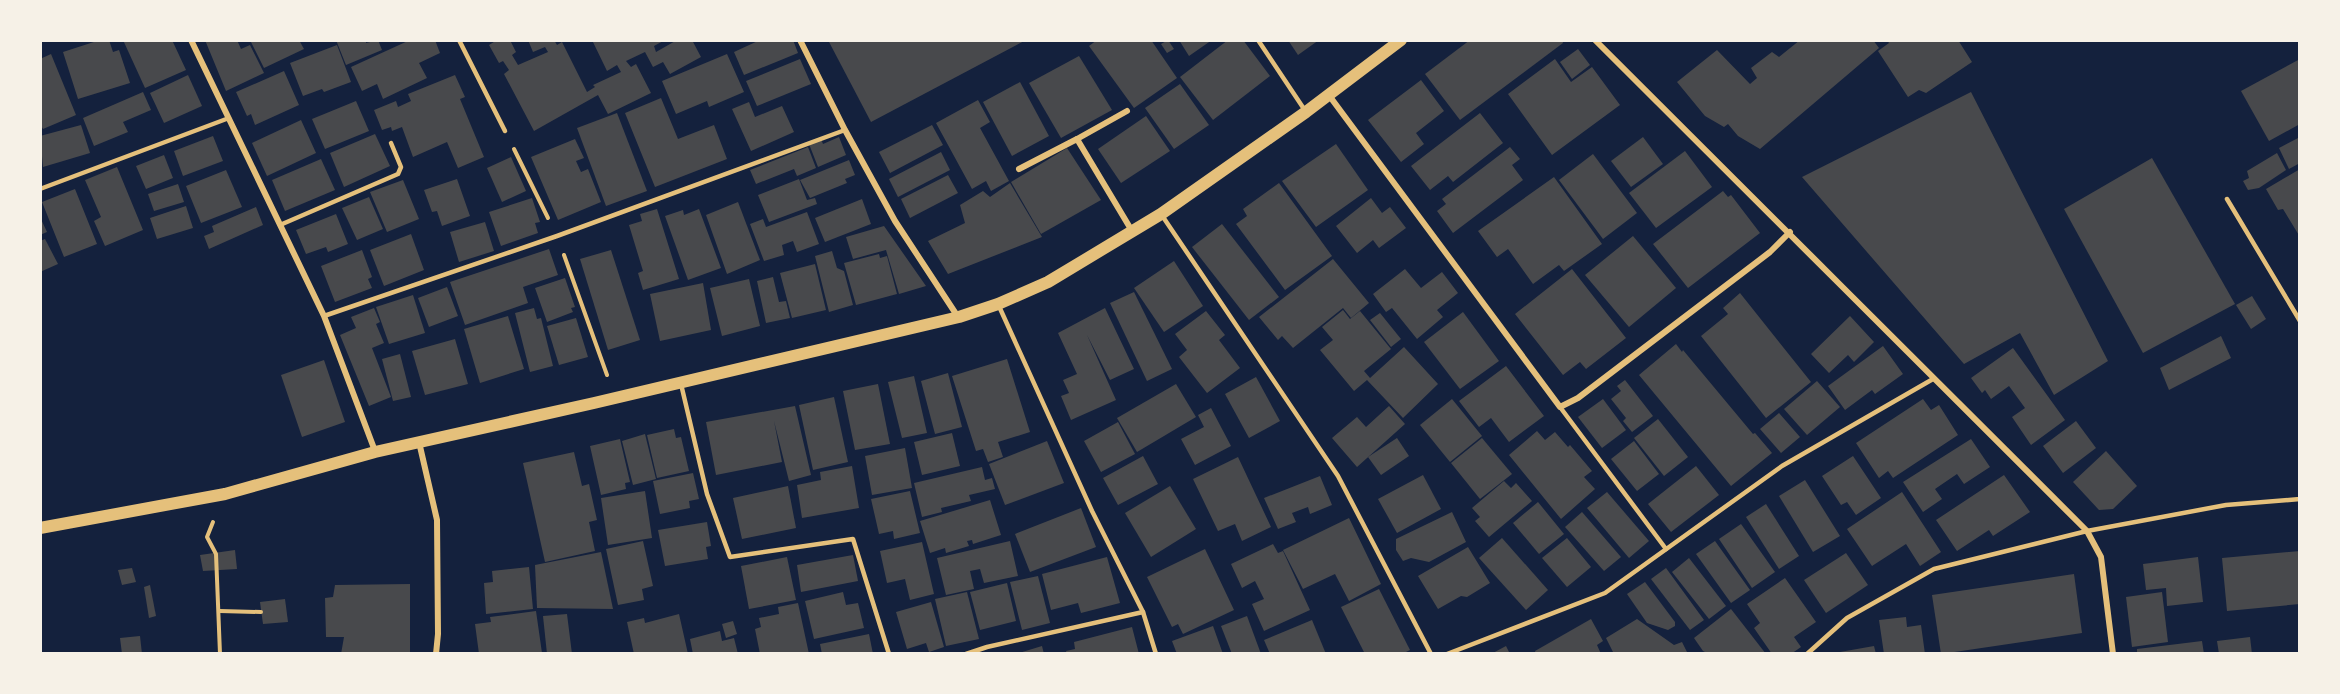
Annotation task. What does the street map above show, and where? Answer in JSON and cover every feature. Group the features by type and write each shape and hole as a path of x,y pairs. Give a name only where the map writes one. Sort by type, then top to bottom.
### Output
{"main road":[{"path":"40,528 225,494 375,452 959,317 998,304 1048,282 1161,214 1306,112 1401,40"}],"street":[{"path":"191,40 324,316 375,452"},
{"path":"800,40 845,130 895,221 959,317"},
{"path":"1595,40 1790,232 1932,379 2087,531 2101,557 2113,654"},
{"path":"1328,94 1560,407 1588,392 1770,252 1790,232"},
{"path":"1019,169 1127,111"},
{"path":"1077,139 1132,232"},
{"path":"419,442 437,520 438,634 436,654"}],"lane":[{"path":"459,40 505,131"},
{"path":"1258,40 1306,112"},
{"path":"40,189 228,118"},
{"path":"324,316 557,236 845,130"},
{"path":"280,225 398,174 401,167 391,143"},
{"path":"2227,199 2300,321"},
{"path":"1161,214 1338,476 1431,654"},
{"path":"998,304 1092,511 1143,612 1156,654"},
{"path":"1447,654 1605,593 1782,466 1932,379"},
{"path":"680,383 707,494 730,556 853,539 889,654"},
{"path":"1560,407 1666,549"},
{"path":"1807,654 1847,618 1934,569 2087,531 2226,505 2300,499"},
{"path":"966,654 987,647 1143,612"}],"path":[{"path":"505,131 557,236 615,398"},
{"path":"220,654 216,554 207,537 225,494"},
{"path":"220,611 261,612"}],"building":[{"path":"100,40 109,40 113,52 119,50 130,83 78,99 63,52"},
{"path":"123,40 172,40 186,70 145,88"},
{"path":"205,40 237,40 241,49 250,45 264,73 226,91"},
{"path":"250,40 299,40 304,49 264,68"},
{"path":"336,40 366,40 366,43 378,40 382,50 346,65"},
{"path":"410,40 435,40 440,53 419,63 427,78 383,99 377,84 362,91 351,67"},
{"path":"497,40 510,40 516,52 512,55 518,65 548,52 545,47 533,52 528,40 554,40 557,45 562,42 587,92 595,87 593,85 621,72 617,65 607,71 592,40 665,40 654,46 656,52 677,40 692,40 701,57 670,74 663,62 653,67 645,52 626,61 631,67 636,64 651,93 608,114 598,95 534,131 504,74 509,70 503,61 499,63 489,45"},
{"path":"760,40 793,40 798,53 744,75 734,52"},
{"path":"828,40 1026,40 871,122"},
{"path":"1097,40 1151,40 1177,78 1134,108 1089,46"},
{"path":"1168,40 1174,49 1167,53 1161,44"},
{"path":"1179,40 1212,40 1189,56"},
{"path":"1228,40 1243,40 1270,76 1213,120 1180,77"},
{"path":"1288,40 1319,40 1298,55"},
{"path":"1470,40 1562,40 1563,43 1460,120 1425,74"},
{"path":"1800,40 1873,40 1879,48 1760,149 1738,136 1728,124 1724,127 1705,116 1677,82 1717,50 1750,84 1757,78 1751,68 1772,52 1779,57"},
{"path":"1887,40 1958,40 1972,62 1926,93 1919,90 1908,97 1878,51 1889,43"},
{"path":"337,45 351,82 324,92 322,89 303,96 290,63"},
{"path":"1578,49 1590,65 1572,79 1560,62"},
{"path":"51,54 76,115 43,129 40,124 40,59"},
{"path":"727,54 744,92 709,107 707,101 676,114 662,81"},
{"path":"1079,56 1112,110 1061,138 1029,83"},
{"path":"800,59 811,84 757,106 746,81"},
{"path":"1555,59 1571,82 1592,67 1620,105 1552,155 1508,94"},
{"path":"2300,59 2300,124 2269,141 2241,91"},
{"path":"284,71 299,105 255,125 251,114 247,116 236,92"},
{"path":"188,75 202,106 164,123 150,93"},
{"path":"455,75 465,97 460,99 484,157 458,168 447,142 413,157 402,127 392,131 391,127 382,130 374,110 396,101 398,107 411,101 408,94"},
{"path":"1421,80 1444,111 1416,133 1424,144 1401,162 1368,120"},
{"path":"1020,82 1049,136 1012,156 983,102"},
{"path":"1180,84 1209,125 1174,149 1145,108"},
{"path":"143,92 151,110 123,122 128,132 94,146 83,118"},
{"path":"1971,92 2108,361 2054,395 2020,333 1964,364 1802,177"},
{"path":"661,98 678,139 714,125 727,159 655,187 625,113"},
{"path":"978,100 990,122 980,128 1009,181 991,191 986,181 972,189 936,123"},
{"path":"356,101 369,131 325,149 312,119"},
{"path":"749,102 755,117 782,106 794,132 751,151 732,109"},
{"path":"617,113 647,191 606,206 577,128"},
{"path":"1480,113 1503,143 1453,182 1448,176 1430,190 1411,166"},
{"path":"1146,116 1170,151 1121,183 1098,149"},
{"path":"301,120 316,153 267,176 252,143"},
{"path":"81,125 90,153 43,167 40,136"},
{"path":"932,125 943,145 890,173 879,152"},
{"path":"375,134 390,166 344,187 330,153"},
{"path":"213,136 223,161 183,176 174,151"},
{"path":"839,137 846,155 818,167 809,144 821,139 823,144"},
{"path":"1643,137 1663,164 1631,187 1611,161"},
{"path":"2300,137 2300,163 2289,169 2279,148"},
{"path":"575,139 584,158 576,161 581,172 588,169 601,202 558,220 531,157"},
{"path":"1336,144 1368,190 1316,227 1282,181"},
{"path":"808,147 816,168 797,176 794,169 756,184 750,170"},
{"path":"1510,147 1520,159 1512,165 1523,180 1453,233 1437,211 1446,204 1442,199"},
{"path":"1067,148 1101,200 1041,234 1011,182"},
{"path":"1685,151 1712,187 1656,228 1629,193"},
{"path":"941,152 950,170 898,197 889,179"},
{"path":"2277,153 2286,170 2259,188 2248,190 2243,181 2249,178 2247,171"},
{"path":"1593,154 1637,213 1603,239 1559,180"},
{"path":"164,155 173,178 146,189 136,166"},
{"path":"511,157 526,191 502,202 487,168"},
{"path":"2152,158 2235,304 2143,353 2064,209"},
{"path":"321,159 335,190 285,211 272,180"},
{"path":"849,160 855,175 845,179 847,183 810,198 800,180"},
{"path":"117,167 143,230 105,246 94,221 101,217 85,180"},
{"path":"2300,169 2300,237 2283,209 2278,210 2266,189"},
{"path":"226,170 242,207 201,223 186,186"},
{"path":"948,175 958,193 910,218 901,199"},
{"path":"1554,177 1602,244 1564,271 1559,265 1533,284 1508,249 1497,257 1478,231"},
{"path":"457,179 470,216 442,226 437,211 432,212 424,190"},
{"path":"799,179 807,200 815,198 817,204 769,222 758,195"},
{"path":"403,180 419,219 387,232 370,192"},
{"path":"1010,183 1042,237 948,274 928,241 965,223 960,205 983,191 990,197"},
{"path":"1279,183 1332,256 1285,290 1236,224 1247,216 1243,209"},
{"path":"178,184 184,202 154,211 148,194"},
{"path":"75,189 97,244 64,257 42,202"},
{"path":"1723,191 1728,197 1731,195 1760,233 1688,288 1653,244"},
{"path":"369,197 383,229 357,240 342,208"},
{"path":"532,198 540,222 535,223 538,233 501,246 489,212"},
{"path":"1371,198 1382,213 1390,207 1406,228 1379,248 1373,240 1357,253 1336,226"},
{"path":"862,199 871,224 825,242 815,218"},
{"path":"738,202 760,260 727,274 706,215"},
{"path":"186,206 193,228 157,239 150,218"},
{"path":"256,207 263,225 209,249 204,236 214,232 212,226"},
{"path":"657,209 679,279 643,290 638,273 643,271 629,225 642,221 640,214"},
{"path":"699,209 721,268 688,280 665,216 683,210 684,215"},
{"path":"807,212 819,244 797,252 793,241 782,245 784,255 764,261 750,224 763,219 766,227"},
{"path":"336,214 348,244 328,252 326,247 306,254 296,230"},
{"path":"40,217 47,232 40,235"},
{"path":"485,222 494,251 459,262 450,232"},
{"path":"1222,224 1279,297 1249,320 1192,247"},
{"path":"884,226 926,286 899,294 886,250 853,259 846,237"},
{"path":"411,234 424,270 384,286 370,250"},
{"path":"1633,236 1676,288 1629,327 1585,275"},
{"path":"45,239 58,264 40,272 40,241"},
{"path":"549,249 558,275 523,287 528,303 465,325 450,282"},
{"path":"362,250 372,277 368,279 372,288 335,302 321,266"},
{"path":"611,250 640,340 608,350 580,259"},
{"path":"832,251 837,268 844,271 853,305 829,312 815,256"},
{"path":"879,254 880,258 887,256 897,294 856,305 844,263"},
{"path":"1333,259 1369,303 1351,318 1343,308 1293,348 1282,336 1278,340 1259,317"},
{"path":"1174,261 1203,306 1164,332 1134,288"},
{"path":"815,264 826,310 792,318 780,273"},
{"path":"1405,269 1421,288 1442,272 1458,293 1437,310 1443,317 1417,339 1392,308 1386,312 1373,294"},
{"path":"1572,269 1626,338 1586,369 1580,362 1563,375 1515,314"},
{"path":"773,277 779,302 786,301 790,318 766,323 757,281"},
{"path":"565,278 575,307 571,308 573,312 547,322 535,288"},
{"path":"749,279 760,326 722,336 710,288"},
{"path":"703,283 711,330 660,341 650,294"},
{"path":"447,287 458,316 429,327 418,298"},
{"path":"1134,292 1172,369 1147,381 1110,303"},
{"path":"1740,293 1811,382 1766,418 1701,336 1728,314 1723,308"},
{"path":"413,295 425,333 389,344 376,307"},
{"path":"2252,296 2266,319 2251,329 2236,305"},
{"path":"374,308 380,322 376,324 384,343 372,348 391,397 369,406 340,335 356,328 351,317"},
{"path":"534,308 537,319 541,318 553,366 530,372 515,313"},
{"path":"1105,308 1134,369 1110,380 1087,335 1116,400 1071,420 1061,396 1069,393 1063,380 1077,374 1058,333"},
{"path":"1343,310 1350,319 1360,311 1391,349 1364,371 1370,378 1404,347 1438,384 1403,418 1367,380 1354,391 1320,350 1333,340 1322,327"},
{"path":"1206,311 1225,335 1219,340 1240,368 1207,393 1179,357 1187,350 1175,334"},
{"path":"1463,312 1499,361 1460,389 1424,342"},
{"path":"1380,313 1401,339 1391,347 1370,320"},
{"path":"508,316 524,369 480,383 464,329"},
{"path":"1850,316 1874,342 1854,362 1848,355 1829,373 1811,354"},
{"path":"576,318 588,357 559,365 547,326"},
{"path":"2221,336 2231,358 2169,390 2160,368"},
{"path":"455,339 468,384 425,395 412,351"},
{"path":"1676,344 1772,453 1731,486 1639,375"},
{"path":"1883,346 1903,374 1875,394 1872,390 1845,410 1828,386"},
{"path":"2013,348 2065,420 2031,445 2012,417 2025,408 2009,386 1991,399 1985,390 1982,393 1971,378"},
{"path":"400,354 411,397 393,401 382,359"},
{"path":"1007,359 1030,432 998,442 1003,457 988,462 983,449 976,451 952,376"},
{"path":"324,360 345,422 302,437 281,375"},
{"path":"1506,366 1544,416 1509,442 1491,418 1479,427 1459,401"},
{"path":"948,373 962,427 935,434 921,381"},
{"path":"914,376 927,433 902,438 888,382"},
{"path":"1256,377 1280,421 1249,438 1225,394"},
{"path":"1625,380 1653,416 1632,432 1623,421 1626,418 1611,399 1621,391 1617,386"},
{"path":"1817,381 1840,407 1807,435 1784,409"},
{"path":"878,384 890,444 855,450 843,391"},
{"path":"1176,384 1196,417 1137,452 1117,418"},
{"path":"834,397 848,462 813,470 799,405"},
{"path":"1452,399 1482,436 1450,462 1420,425"},
{"path":"1603,399 1626,430 1602,448 1578,417"},
{"path":"1923,399 1931,410 1939,405 1958,435 1893,478 1888,471 1879,478 1856,443"},
{"path":"795,406 811,475 789,481 774,421 782,462 716,475 706,422"},
{"path":"1389,406 1405,424 1357,467 1332,438 1357,417 1366,427"},
{"path":"1211,408 1231,446 1195,465 1181,439 1204,427 1198,415"},
{"path":"1779,413 1800,437 1781,453 1760,429"},
{"path":"1658,419 1688,457 1664,476 1634,438"},
{"path":"2076,421 2096,448 2063,473 2043,446"},
{"path":"1118,422 1135,454 1101,472 1084,441"},
{"path":"674,429 676,438 681,437 689,471 657,478 647,435"},
{"path":"1537,431 1545,440 1555,432 1568,447 1570,445 1592,471 1584,477 1595,489 1561,519 1509,455"},
{"path":"952,433 960,466 922,475 914,442"},
{"path":"645,434 656,479 633,485 622,441"},
{"path":"1397,438 1409,456 1381,475 1368,457"},
{"path":"1482,438 1512,474 1480,499 1451,463"},
{"path":"620,439 630,482 625,483 626,489 601,495 590,446"},
{"path":"1971,439 1990,467 1964,484 1957,474 1935,489 1942,499 1923,512 1903,482"},
{"path":"1047,441 1064,483 1005,505 989,464"},
{"path":"1634,441 1659,474 1637,491 1611,459"},
{"path":"905,448 912,488 872,495 865,456"},
{"path":"2106,451 2137,486 2113,509 2099,510 2073,482"},
{"path":"574,452 582,486 589,484 597,520 589,522 595,551 545,562 523,463"},
{"path":"1143,456 1158,484 1118,505 1103,478"},
{"path":"1853,456 1881,498 1856,515 1847,502 1841,505 1822,476"},
{"path":"1238,457 1271,527 1242,541 1235,524 1218,531 1193,479"},
{"path":"852,466 859,508 802,518 797,485 821,480 820,472"},
{"path":"1696,466 1719,495 1671,532 1648,504"},
{"path":"982,467 985,480 992,478 995,489 969,495 971,501 941,508 942,512 922,517 914,483"},
{"path":"693,473 699,499 689,501 690,508 660,514 653,481"},
{"path":"1423,475 1441,509 1397,533 1378,499"},
{"path":"2004,475 2030,512 1993,536 1989,530 1957,551 1936,520"},
{"path":"1320,476 1332,505 1310,514 1308,507 1292,513 1296,522 1278,529 1264,498"},
{"path":"1805,480 1840,536 1813,552 1779,496"},
{"path":"1504,481 1511,488 1516,483 1532,501 1489,537 1475,521 1480,517 1472,508"},
{"path":"788,486 796,528 742,539 733,498"},
{"path":"1170,486 1196,529 1151,557 1125,513"},
{"path":"645,491 652,538 608,545 601,498"},
{"path":"910,491 920,533 894,539 893,531 879,534 871,499"},
{"path":"1607,492 1649,541 1629,558 1587,508"},
{"path":"1902,492 1941,552 1920,566 1906,544 1872,566 1847,529"},
{"path":"990,500 1001,535 973,544 972,540 967,541 969,546 946,553 945,548 930,553 920,521"},
{"path":"1538,502 1564,534 1539,554 1513,523"},
{"path":"1766,504 1799,556 1779,569 1746,517"},
{"path":"1081,508 1096,547 1030,572 1015,534"},
{"path":"1452,512 1466,542 1429,562 1411,558 1403,561 1396,550 1396,539"},
{"path":"1582,512 1621,557 1604,571 1565,527"},
{"path":"1349,518 1381,584 1349,601 1335,574 1303,589 1283,550"},
{"path":"707,522 711,546 706,547 708,559 665,566 658,530"},
{"path":"1741,524 1775,572 1752,588 1719,539"},
{"path":"1502,538 1548,590 1526,610 1479,558"},
{"path":"1567,538 1591,567 1567,587 1542,558"},
{"path":"643,541 653,586 642,589 644,600 618,605 606,549"},
{"path":"1010,541 1018,576 984,583 980,569 970,571 974,589 946,595 937,558"},
{"path":"1715,541 1750,590 1731,603 1696,554"},
{"path":"922,542 934,594 910,600 905,579 887,583 880,551"},
{"path":"1273,544 1278,553 1283,551 1310,610 1264,631 1252,604 1264,599 1255,581 1242,588 1231,564"},
{"path":"1468,547 1490,583 1467,597 1461,596 1438,609 1418,576"},
{"path":"1205,549 1234,610 1183,634 1178,624 1172,627 1147,577"},
{"path":"235,550 237,569 203,571 200,555"},
{"path":"2300,551 2300,604 2227,611 2222,558"},
{"path":"601,552 613,609 537,608 535,565"},
{"path":"1846,553 1868,585 1826,613 1804,580"},
{"path":"853,555 858,581 801,592 797,565"},
{"path":"787,557 796,600 749,609 741,566"},
{"path":"1107,557 1120,603 1081,613 1078,603 1051,610 1042,574"},
{"path":"2198,557 2203,602 2167,606 2166,588 2146,590 2143,564"},
{"path":"1689,558 1726,606 1709,619 1672,572"},
{"path":"529,567 533,609 486,614 484,583 493,582 492,571"},
{"path":"132,568 136,582 122,585 118,570"},
{"path":"1666,568 1704,620 1690,630 1651,579"},
{"path":"2074,574 2082,633 1941,654 1932,595"},
{"path":"1038,576 1050,623 1022,630 1010,582"},
{"path":"1785,578 1816,622 1794,637 1801,647 1791,654 1772,654 1754,628 1760,623 1747,604"},
{"path":"1645,582 1675,622 1675,626 1668,630 1647,623 1627,594"},
{"path":"1007,583 1016,621 980,630 970,592"},
{"path":"410,584 410,654 341,654 344,637 326,637 325,598 333,597 335,585"},
{"path":"150,585 156,616 149,618 144,587"},
{"path":"1379,589 1410,650 1402,654 1365,654 1341,607"},
{"path":"843,592 846,605 858,603 864,628 814,639 805,601"},
{"path":"967,592 979,639 946,646 935,599"},
{"path":"2162,592 2168,642 2132,647 2126,597"},
{"path":"285,599 288,622 263,624 260,602"},
{"path":"931,602 944,647 929,652 926,643 907,649 896,612"},
{"path":"798,603 809,654 760,654 755,629 761,627 759,618 779,614 778,607"},
{"path":"1731,609 1766,654 1709,654 1703,651 1694,638"},
{"path":"536,611 542,653 479,654 475,624 491,622 490,617"},
{"path":"567,614 572,654 547,654 543,616"},
{"path":"679,614 688,654 634,654 627,622 644,618 645,623"},
{"path":"1247,616 1261,654 1232,654 1221,626"},
{"path":"1906,617 1907,627 1921,625 1925,654 1884,654 1879,620"},
{"path":"1591,619 1603,641 1597,645 1601,654 1536,654 1535,651"},
{"path":"1637,619 1674,645 1682,642 1688,654 1614,654 1606,638"},
{"path":"1312,620 1326,654 1270,654 1264,640"},
{"path":"733,621 737,634 726,638 722,624"},
{"path":"1213,626 1223,654 1177,654 1172,641"},
{"path":"1132,627 1139,654 1067,654 1066,651 1075,649 1074,642"},
{"path":"720,631 722,641 734,638 738,654 693,654 690,639"},
{"path":"869,634 873,654 822,654 820,644"},
{"path":"140,636 142,654 122,654 120,638"},
{"path":"2250,637 2252,654 2219,654 2217,641"},
{"path":"2202,641 2204,654 2137,654 2137,649"},
{"path":"1042,646 1044,654 1019,654 1019,653"},
{"path":"1506,646 1510,654 1491,654"},
{"path":"1874,646 1876,654 1840,654 1840,652"}]}
